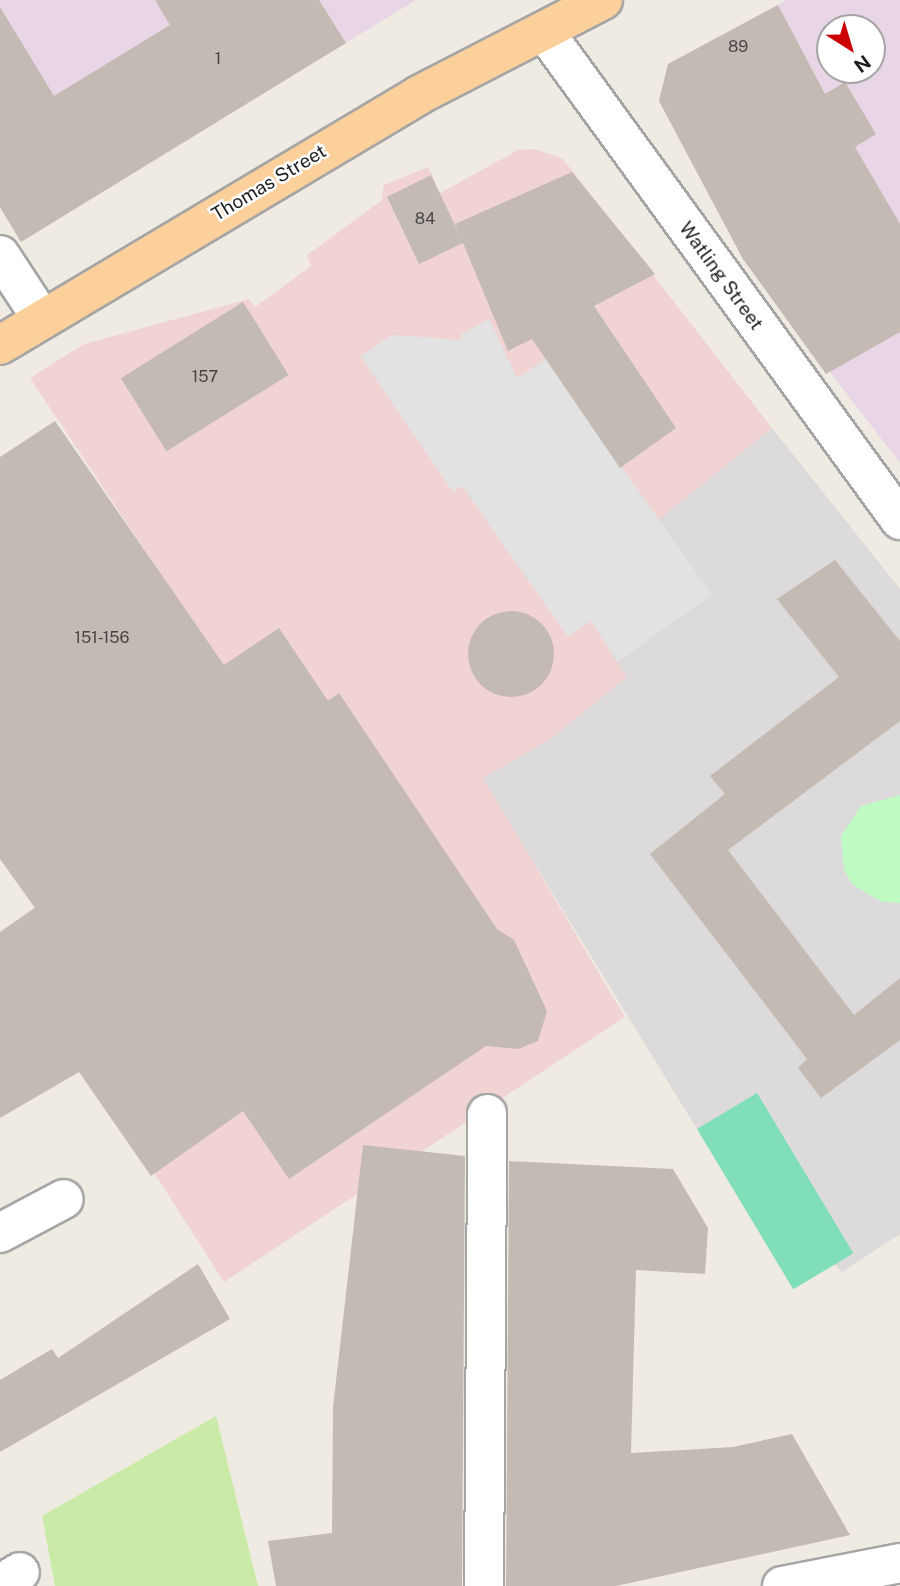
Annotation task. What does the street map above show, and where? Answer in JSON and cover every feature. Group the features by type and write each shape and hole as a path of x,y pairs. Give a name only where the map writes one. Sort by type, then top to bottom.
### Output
{"main road":[{"name":"Thomas Street","path":"0,345 419,95 603,0"}],"street":[{"name":"Watling Street","path":"544,31 900,520"},
{"path":"0,255 42,319"},
{"path":"484,1586 487,1114"},
{"path":"0,1233 64,1199"},
{"path":"782,1586 900,1563"}],"shaded area":[{"path":"0,0 416,0 21,242 0,207"},
{"path":"787,0 900,0 900,463 743,259 659,101 668,64"},
{"path":"535,149 563,159 772,428 658,520 712,595 617,662 627,677 550,739 483,778 625,1017 224,1282 0,932 271,739 30,378 84,344 249,299 255,307 311,266 307,255 381,201 384,185 428,167 440,193 518,150"},
{"path":"489,319 517,378 546,359 712,595 617,662 591,621 568,637 462,486 453,492 360,356 392,335 462,340 460,335"},
{"path":"772,428 900,589 900,1234 842,1272 700,1134 482,778 550,739 627,677 617,662 711,595 657,520"}],"green space":[{"path":"900,795 900,903 882,902 853,885 844,870 841,836 861,806"},
{"path":"757,1093 853,1253 793,1289 697,1129"},
{"path":"216,1416 258,1586 55,1586 42,1516"}],"building":[{"path":"155,0 319,0 346,43 21,242 0,207 0,7 54,96 170,25"},
{"path":"778,5 816,77 816,84 820,84 825,94 846,84 876,134 855,147 900,224 900,332 826,374 743,259 659,101 668,64"},
{"path":"572,172 655,274 594,306 676,428 620,468 532,339 508,351 463,243 419,264 387,197 431,175 461,238 455,224"},
{"path":"243,302 289,375 166,451 121,378"},
{"path":"55,421 224,665 279,628 328,701 339,693 497,929 514,940 547,1011 538,1041 518,1049 486,1046 289,1179 243,1111 151,1176 79,1072 0,1118 0,932 35,908 0,859 0,457"},
{"path":"835,560 900,641 900,721 728,850 854,1015 900,978 900,1040 821,1098 798,1068 807,1059 650,854 725,794 710,776 839,677 777,599"},
{"path":"503,611 519,611 542,623 551,637 554,654 551,671 542,685 519,697 503,697 487,690 475,678 468,662 468,646 475,630 487,618"},
{"path":"363,1145 465,1156 462,1586 276,1586 268,1541 332,1533 333,1407"},
{"path":"509,1161 673,1169 708,1228 705,1274 636,1270 631,1453 733,1447 792,1434 850,1535 616,1586 506,1586"},
{"path":"198,1264 230,1319 0,1452 0,1380 52,1349 58,1358"}]}
